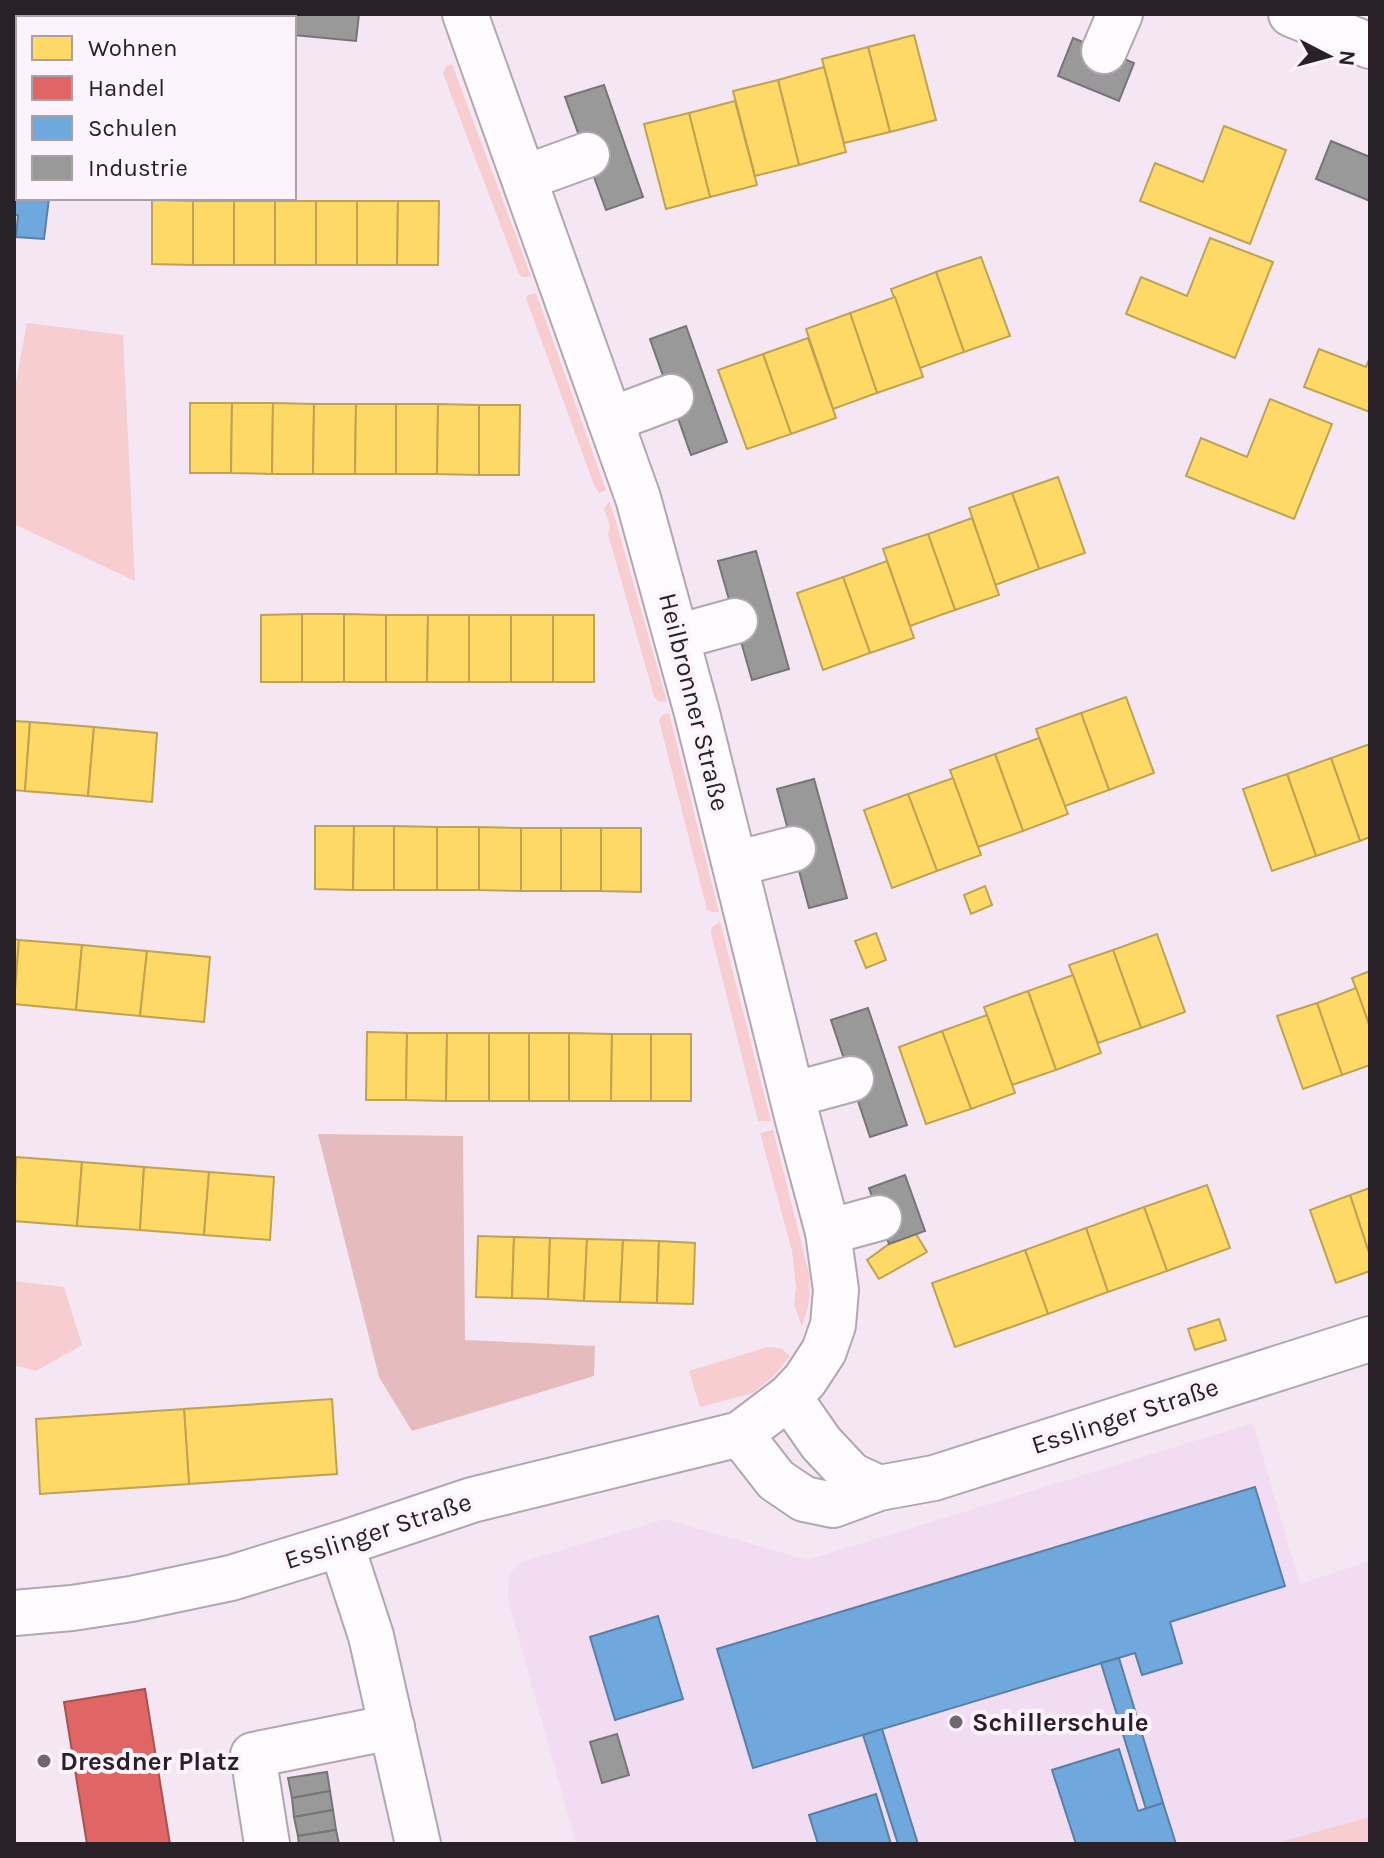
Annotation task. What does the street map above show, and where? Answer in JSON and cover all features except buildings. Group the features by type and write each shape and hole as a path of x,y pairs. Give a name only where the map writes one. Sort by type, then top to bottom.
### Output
{"street":[{"name":"Heilbronner Straße","path":"465,14 638,498 658,564 828,1232 836,1290 833,1325 824,1351 805,1380 789,1397"},
{"path":"1291,14 1370,46"},
{"path":"524,178 587,155"},
{"path":"610,420 671,397"},
{"path":"677,637 735,621"},
{"path":"735,864 793,849"},
{"path":"792,1095 851,1079"},
{"path":"828,1232 879,1218"},
{"name":"Esslinger Straße","path":"740,1434 776,1480 804,1499 833,1505 879,1488 934,1478 1370,1339"},
{"path":"789,1397 821,1443 851,1475 879,1488"},
{"name":"Esslinger Straße","path":"14,1613 72,1608 231,1578 472,1500 740,1434 789,1397"},
{"path":"341,1544 371,1636 418,1844"},
{"path":"267,1844 253,1755 392,1727"}],"shaded area":[{"path":"452,64 531,276 519,274 443,73 446,66"},
{"path":"536,293 606,490 599,493 526,298"},
{"path":"27,323 123,335 135,581 14,524 14,393"},
{"path":"609,501 667,702 658,701 654,696 608,534 610,525 604,509"},
{"path":"669,713 719,912 707,910 659,720"},
{"path":"720,922 771,1121 758,1121 711,933 712,927"},
{"path":"773,1130 809,1273 809,1300 802,1326 794,1305 796,1287 792,1251 760,1133"},
{"path":"318,1134 463,1136 465,1340 595,1346 594,1376 412,1431 379,1377"},
{"path":"14,1281 64,1287 82,1345 36,1371 14,1365"},
{"path":"767,1347 781,1348 790,1356 776,1374 753,1393 700,1407 689,1371"},
{"name":"Schillerschule","path":"1253,1423 1300,1584 1370,1561 1370,1844 576,1844 508,1600 509,1575 522,1562 665,1519 807,1560"},
{"path":"1370,1817 1370,1844 1273,1844"}],"place":[{"name":"Schillerschule","path":"956,1722"},
{"name":"Dresdner Platz","path":"44,1761"}]}
